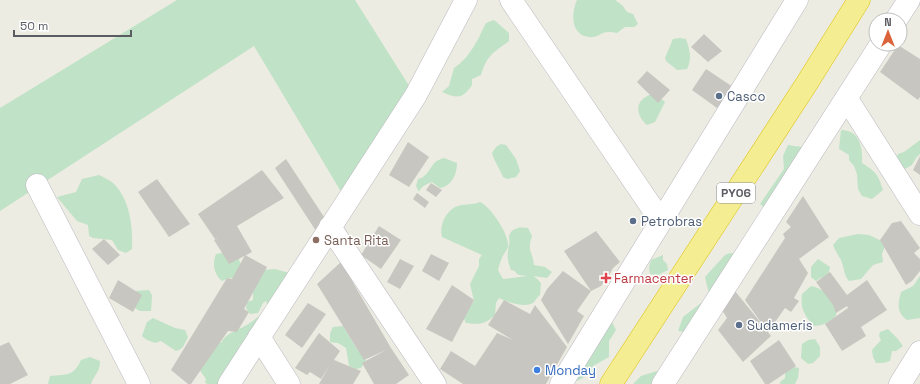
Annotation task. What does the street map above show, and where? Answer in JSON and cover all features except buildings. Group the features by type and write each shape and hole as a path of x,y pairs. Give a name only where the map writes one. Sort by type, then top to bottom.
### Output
{"highway":[{"name":"PY06","path":"612,384 807,84 859,0"}],"street":[{"path":"228,384 416,95 466,0"},
{"path":"512,0 661,221"},
{"path":"561,384 797,0"},
{"path":"901,12 909,0"},
{"path":"663,384 876,52"},
{"path":"847,98 920,214"},
{"path":"37,185 139,384"},
{"path":"330,227 435,384"},
{"path":"259,337 289,384"},
{"path":"900,384 920,352"}],"green space":[{"path":"177,0 355,0 418,100 343,195 254,46 0,211 0,108"},
{"path":"577,0 615,0 622,5 627,12 633,14 638,24 634,27 625,27 617,33 606,32 592,37 584,36 576,29 573,20"},
{"path":"494,20 509,33 509,41 491,55 481,75 472,79 472,85 465,93 458,96 451,96 442,92 449,86 454,68 469,54 477,42 486,23"},
{"path":"673,39 686,39 690,58 687,69 677,70 666,61 665,58"},
{"path":"649,95 657,95 665,102 655,122 647,125 643,121 638,109 641,101"},
{"path":"841,130 852,133 856,136 861,146 862,163 873,171 880,180 883,190 872,199 862,196 858,189 857,174 854,166 849,160 849,155 839,149"},
{"path":"920,140 920,154 912,165 903,170 894,163 898,154 904,152"},
{"path":"501,144 506,145 516,159 520,171 516,177 507,179 503,177 494,159 492,153 496,147"},
{"path":"788,145 802,147 804,152 765,208 760,204 784,169 783,156"},
{"path":"444,158 457,163 455,175 451,182 440,188 432,182 426,184 419,192 416,186 418,179 424,177 436,162"},
{"path":"99,175 113,183 119,190 127,205 131,223 132,249 126,253 118,250 112,240 93,238 89,236 88,225 77,221 57,197 76,192 82,179"},
{"path":"480,202 494,215 506,235 508,247 500,262 498,270 503,279 527,276 519,275 515,271 511,270 508,260 510,233 514,229 520,228 528,228 532,236 530,248 534,265 545,267 552,272 547,278 534,276 541,283 540,295 534,302 527,305 522,305 499,298 496,303 495,315 485,322 475,324 466,323 459,308 471,305 474,301 470,284 479,266 479,259 482,255 442,237 441,232 444,218 450,211 460,205"},
{"path":"858,234 869,235 886,243 882,254 883,262 873,265 861,279 849,281 845,274 841,260 833,245 839,238"},
{"path":"222,253 237,255 242,267 238,278 229,278 222,281 217,275 214,269 214,261 216,254"},
{"path":"730,253 737,254 709,294 705,277 725,255"},
{"path":"663,255 663,260 667,264 668,270 658,275 650,274 649,268 651,260"},
{"path":"818,259 830,267 828,276 820,278 816,281 811,277 811,267"},
{"path":"275,269 289,273 269,308 266,301 263,303 258,313 250,314 246,308 247,302 253,300 253,292 263,270"},
{"path":"920,276 920,318 907,320 899,311 901,292 913,286"},
{"path":"811,286 826,293 832,299 836,307 836,316 828,322 813,326 802,308 802,294"},
{"path":"149,290 152,295 151,311 140,311 133,307 131,297 136,291"},
{"path":"706,299 684,332 678,331 683,317"},
{"path":"261,315 245,343 239,346 243,349 221,384 205,383 206,379 199,369 212,342 221,343 228,335 247,325"},
{"path":"153,318 175,328 185,330 188,337 182,348 176,351 161,341 155,343 142,336 147,322"},
{"path":"612,322 616,330 609,341 609,357 593,366 593,372 577,381 572,365"},
{"path":"343,326 357,349 363,354 366,361 361,368 356,369 349,366 346,348 338,343 330,342 330,333 333,327"},
{"path":"888,329 903,346 896,351 892,351 890,361 876,363 872,350 881,340 879,336 880,332"},
{"path":"815,339 820,347 820,356 813,363 808,364 801,358 802,344 808,340"},
{"path":"90,357 100,361 98,371 91,384 48,384 50,376 69,374 75,369 81,360"},
{"path":"789,366 799,368 798,378 795,384 780,384 780,382 785,378 785,373"},
{"path":"657,371 659,378 657,384 633,384 641,376"}],"place":[{"name":"Casco","path":"719,96"},
{"name":"Petrobras","path":"633,221"},
{"name":"Santa Rita","path":"316,240"},
{"name":"Farmacenter","path":"606,278"},
{"name":"Sudameris","path":"739,325"},
{"name":"Monday","path":"537,370"}]}
